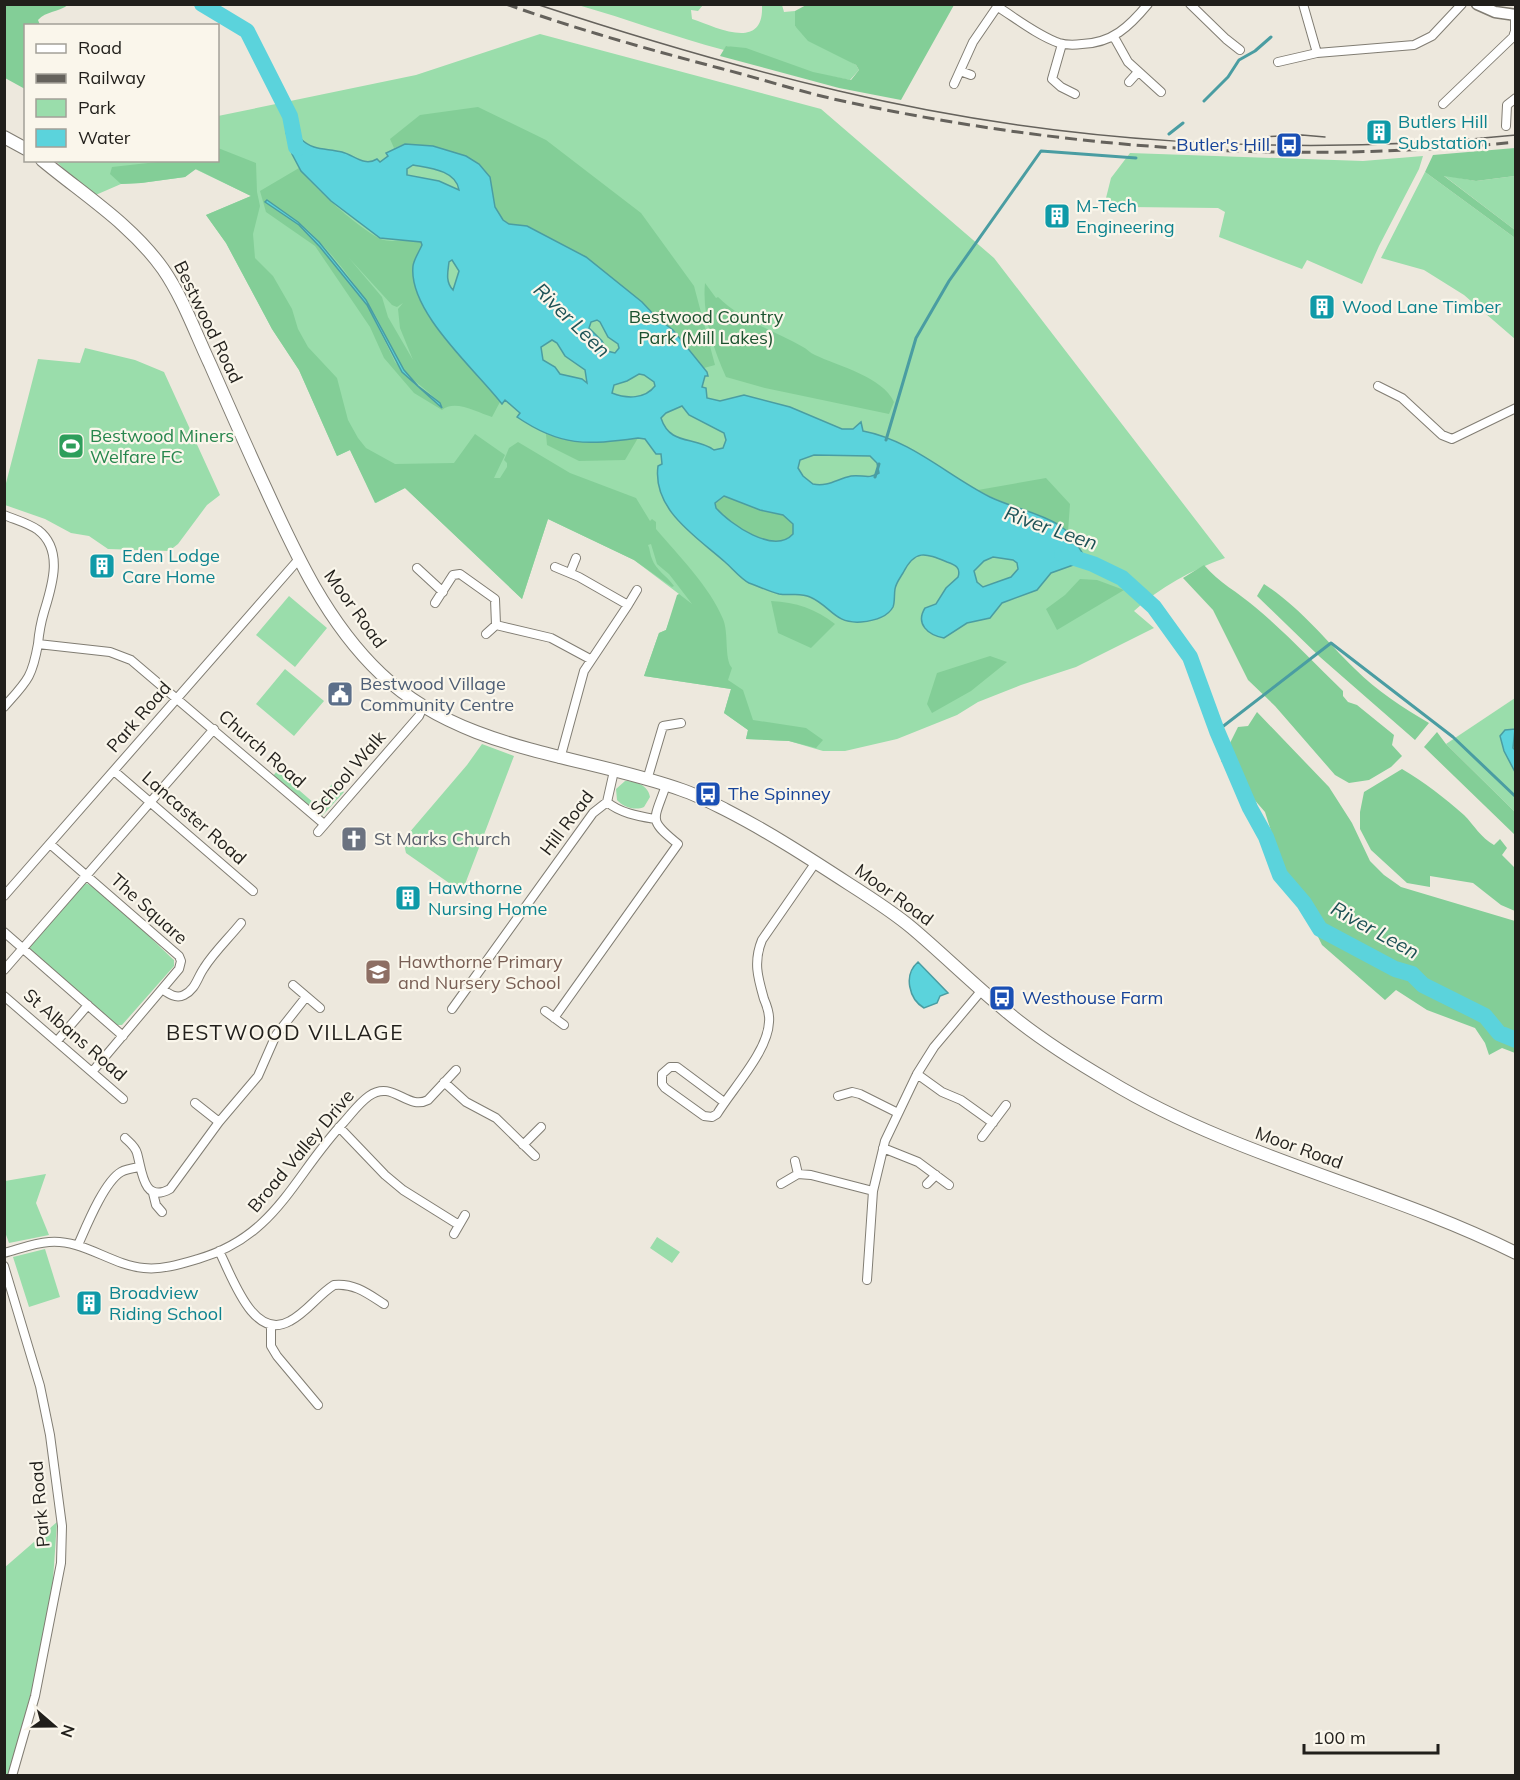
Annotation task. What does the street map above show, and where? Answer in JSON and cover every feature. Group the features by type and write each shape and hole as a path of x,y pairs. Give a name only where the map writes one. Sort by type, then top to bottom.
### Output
{"main road":[{"path":"4,137 24,147"},
{"name":"Bestwood Road","path":"45,162 124,225 143,243 166,274 182,303 288,539"},
{"name":"Moor Road","path":"288,539 335,617 367,660 389,681 423,707 471,729 560,759 614,771 690,793 747,821 816,862 912,928 1034,1034 1153,1107 1239,1146 1444,1220 1515,1253"}],"street":[{"path":"954,84 973,42 999,6 1051,40 1062,44 1093,44 1114,37 1136,19 1148,4"},
{"path":"1190,4 1240,50"},
{"path":"1303,4 1317,52"},
{"path":"1278,62 1317,52 1414,45 1432,36 1462,4"},
{"path":"1443,104 1513,37 1515,32 1515,15 1495,12 1477,4"},
{"path":"1114,37 1128,62 1161,93"},
{"path":"1062,44 1052,79 1060,87 1075,94"},
{"path":"960,71 971,75"},
{"path":"1129,82 1138,72"},
{"path":"1506,126 1507,105 1515,98"},
{"path":"1494,113 1505,113"},
{"path":"1378,386 1402,398 1442,435 1452,440 1515,408"},
{"path":"4,515 26,523 40,532 46,538 53,553 52,583 43,614 33,670 4,706"},
{"path":"570,573 576,558"},
{"name":"Park Road","path":"4,896 299,559"},
{"path":"555,567 628,605"},
{"path":"417,568 443,592"},
{"path":"435,603 453,575 459,574 495,599 496,625"},
{"path":"560,759 584,671 637,590"},
{"path":"486,634 496,625"},
{"path":"496,625 551,638 590,659"},
{"name":"Church Road","path":"38,644 120,654 131,660 324,824"},
{"name":"School Walk","path":"318,832 419,716 423,707"},
{"path":"647,780 663,726 681,723"},
{"path":"4,970 214,729"},
{"name":"Lancaster Road","path":"114,771 253,891"},
{"name":"Hill Road","path":"452,1009 593,813 607,802 614,771"},
{"path":"554,1018 681,841 658,827 655,819 666,785"},
{"path":"607,802 614,808 627,813 655,819"},
{"name":"The Square","path":"50,844 179,956 181,961 179,969 92,1072"},
{"path":"724,1101 677,1067 670,1067 662,1074 662,1084 665,1088 704,1116 712,1117 717,1114 762,1048 768,1033 769,1014 756,968 758,950 762,940 816,862"},
{"path":"162,989 172,995 186,994 195,986 205,966 241,923"},
{"path":"4,932 123,1036"},
{"path":"229,938 237,945"},
{"path":"293,985 320,1008"},
{"path":"867,1280 873,1191 883,1148 917,1074 934,1047 982,990"},
{"name":"St Albans Road","path":"4,996 123,1099"},
{"path":"153,1193 161,1194 170,1190 219,1122 260,1072 276,1035 306,997"},
{"path":"57,1041 88,1005"},
{"path":"545,1011 564,1025"},
{"name":"Broad Valley Drive","path":"4,1253 49,1242 78,1245 129,1265 143,1268 164,1267 219,1251 249,1235 271,1216 283,1203 327,1140 366,1098 375,1092 385,1090 411,1101 423,1103 456,1070"},
{"path":"917,1074 942,1092 961,1100 993,1123"},
{"path":"856,1081 856,1093"},
{"path":"444,1082 466,1102 496,1118 535,1156"},
{"path":"838,1096 856,1093 898,1113"},
{"path":"195,1103 219,1122"},
{"path":"982,1137 1006,1105"},
{"path":"339,1127 385,1175 403,1190 459,1225"},
{"path":"524,1145 541,1127"},
{"path":"125,1138 134,1147 148,1188 162,1212"},
{"path":"883,1148 907,1156 949,1185"},
{"path":"795,1161 798,1174"},
{"path":"78,1245 91,1214 114,1178 121,1172 139,1167"},
{"path":"781,1184 798,1174 843,1182 873,1191"},
{"path":"927,1184 936,1175"},
{"path":"81,1210 91,1214"},
{"path":"454,1234 465,1215"},
{"path":"219,1251 253,1316 271,1325 289,1322 334,1285 351,1285 384,1304"},
{"name":"Park Road","path":"4,1266 40,1386 62,1526 61,1563 37,1685 12,1776"},
{"path":"374,1298 380,1288"},
{"path":"271,1325 271,1346 318,1405"}],"green space":[{"path":"808,4 954,5 901,100 839,88 720,56 726,46 746,48 813,72 851,80 859,70 856,65 808,41 795,26 795,11"},
{"path":"4,5 68,5 41,17 38,20 40,24 24,24 24,88 5,78"},
{"path":"578,5 703,5 698,11 691,10 692,19 737,33 755,29 761,20 762,6 782,5 784,12 795,11 795,26 856,65 859,70 850,80 813,73 727,46 724,50 706,45"},
{"name":"Bestwood Country Park (Mill Lakes)","path":"540,34 821,109 994,258 1225,558 1177,580 1134,611 1154,628 1076,667 978,702 957,715 897,739 845,751 823,751 789,741 746,739 748,730 724,713 731,689 644,676 659,633 666,630 679,594 634,560 548,519 522,599 405,488 376,503 350,450 337,456 299,370 272,329 226,243 206,215 251,196 195,169 185,177 121,184 91,197 57,162 219,162 219,116 416,75"},
{"path":"478,107 546,140 641,213 694,286 715,365 704,368 673,330 586,257 527,226 509,224 503,220 495,207 490,177 479,164 466,156 433,146 405,144 394,148 390,139 420,115"},
{"path":"219,148 256,163 260,206 253,234 255,258 273,276 292,309 298,329 308,347 337,378 348,420 366,448 395,464 454,463 475,434 505,455 494,478 500,478 507,467 504,460 509,448 518,442 570,473 636,498 650,521 652,519 656,522 656,529 693,572 717,607 725,625 728,659 732,668 728,680 743,690 753,720 806,728 823,740 816,748 789,741 746,739 748,730 724,713 731,689 644,676 659,633 666,630 677,595 679,594 692,604 669,574 657,564 651,544 648,545 654,563 674,586 672,587 634,560 548,519 522,599 405,488 375,503 350,450 337,456 299,370 272,329 226,243 206,215 251,196 196,169 185,177 121,184 110,174 112,167 157,162 219,162"},
{"path":"1515,148 1515,176 1476,181 1444,176 1515,230 1515,238 1425,172 1433,155"},
{"path":"1130,153 1363,161 1423,156 1419,169 1362,284 1307,260 1302,269 1219,237 1225,212 1218,208 1129,207 1105,202 1111,178"},
{"path":"299,168 314,186 376,236 389,241 421,242 413,272 416,287 426,310 445,338 500,402 492,417 460,406 447,407 442,410 414,393 384,358 370,327 315,246 266,212 260,191","holes":["266,202 301,224 331,255 374,313 404,370 442,407 414,384 395,362 367,305 320,247 299,225","349,258 392,305 397,307 403,303 398,309 400,328 413,360 388,317 382,297"]},
{"path":"1425,172 1515,238 1515,339 1464,295 1424,270 1381,258"},
{"path":"1443,175 1476,181 1515,176 1515,230"},
{"path":"705,283 716,298 718,297 737,313 813,354 859,373 880,386 894,402 889,414 765,388 726,377 710,331 705,307"},
{"path":"85,348 135,360 164,372 220,495 207,505 178,544 169,551 108,549 89,536 71,533 45,519 5,505 5,487 38,359 80,363"},
{"path":"546,434 581,442 638,438 625,460 579,461 547,445"},
{"path":"1046,478 1070,504 1068,532 1047,519 978,490"},
{"path":"724,496 760,510 783,515 793,524 793,534 785,540 774,541 764,540 741,529 716,508 715,503"},
{"path":"1204,565 1289,638 1343,691 1343,696 1348,702 1357,705 1394,735 1392,745 1402,756 1391,767 1369,780 1349,783 1335,775 1275,706 1248,680 1213,610 1183,578"},
{"path":"1080,579 1097,580 1124,590 1057,630 1046,609 1065,595"},
{"path":"1264,584 1301,614 1372,684 1429,723 1415,740 1320,657 1257,596"},
{"path":"289,596 327,628 295,667 256,635"},
{"path":"771,601 805,607 835,624 811,648 778,633"},
{"path":"990,656 1007,662 971,691 932,713 927,704 937,673"},
{"path":"285,669 324,701 294,736 256,704"},
{"path":"1515,698 1515,812 1446,744"},
{"path":"1257,712 1329,787 1352,823 1370,861 1384,875 1401,887 1515,921 1515,1053 1502,1048 1489,1055 1485,1043 1475,1028 1427,1010 1396,990 1385,1000 1322,945 1280,859 1265,812 1221,761 1235,761 1230,743 1238,727 1248,726"},
{"path":"1437,732 1446,744 1515,812 1515,835 1424,747"},
{"path":"482,744 514,756 462,892 406,853 403,840"},
{"path":"1402,769 1449,802 1489,842 1494,845 1500,839 1507,848 1502,855 1515,868 1515,911 1501,905 1473,883 1430,876 1430,887 1407,883 1371,850 1360,829 1360,812 1364,792"},
{"path":"277,771 315,804 333,783 344,792 322,816 273,776"},
{"path":"625,781 637,783 647,789 650,797 644,807 629,808 617,800 616,789"},
{"path":"85,883 116,905 174,960 174,966 122,1025 116,1025 30,950 30,945"},
{"path":"46,1174 36,1203 49,1235 9,1243 5,1232 5,1181"},
{"path":"657,1237 680,1252 672,1263 650,1248"},
{"path":"45,1249 60,1297 29,1307 13,1257"},
{"path":"57,1522 52,1594 38,1668 8,1776 4,1775 4,1568"}],"water":[{"path":"299,128 301,139 310,146 342,152 368,162 377,159 380,162 388,156 386,153 405,144 433,146 466,156 479,164 490,177 495,207 503,220 509,224 527,226 586,257 673,330 707,372 708,376 705,376 702,387 706,388 707,398 720,401 744,395 790,407 842,429 853,429 861,422 863,431 913,450 974,489 1059,525 1072,536 1085,557 1082,565 1076,564 1051,573 1037,590 1002,603 990,618 967,623 944,638 925,628 922,624 922,614 925,608 936,604 946,588 958,577 959,571 953,564 927,555 916,557 907,565 896,585 894,605 890,611 879,618 865,622 845,620 806,596 779,594 749,583 690,532 669,509 658,482 658,466 662,464 661,454 656,454 645,439 589,442 561,439 517,417 520,413 505,400 502,404 446,340 421,302 414,284 413,266 422,245 421,242 380,238 331,201 301,171 292,154 286,132","holes":["413,165 441,171 453,178 459,190 439,181 407,175 407,169","452,260 459,271 453,290 450,287 449,262","597,320 600,322 608,337 618,344 619,348 615,353 607,351 602,341 589,328 591,322","552,340 557,343 565,356 585,370 587,383 582,379 560,374 555,367 543,360 541,347","639,374 654,382 655,386 641,396 630,397 612,393 614,385","682,406 689,415 724,433 726,440 723,448 714,450 676,437 665,427 661,418 666,413","814,455 870,456 877,463 879,473 868,476 851,476 818,485 803,476 798,468 800,460","724,496 760,510 783,515 793,524 793,534 785,540 764,539 742,529 716,508 715,503","993,557 1013,560 1017,563 1018,569 1011,577 983,587 977,582 974,571 984,561"]},
{"path":"267,200 298,222 319,242 366,300 404,370 418,386 440,403 442,408 402,372 367,305 320,247 299,225 265,202"},
{"path":"1515,729 1513,748 1515,750 1515,772 1504,751 1500,736 1505,730"},
{"path":"918,962 948,993 940,996 937,1003 924,1008 915,999 909,980 913,967"}],"waterway":[{"name":"River Leen","path":"202,4 247,31 290,116 298,148"},
{"path":"1204,101 1228,77 1239,60 1255,51 1271,37"},
{"path":"1169,134 1183,123"},
{"path":"886,440 916,338 949,281 1041,151 1136,158"},
{"path":"875,477 879,464"},
{"name":"River Leen","path":"1062,554 1093,564 1122,578 1154,607 1190,657 1217,731 1250,808 1266,837 1280,875 1304,903 1320,929 1395,969 1412,974 1423,985 1485,1016 1499,1033 1516,1040"},
{"path":"1217,731 1331,643 1453,737 1516,797"}],"tram line":[{"path":"536,4 687,51 801,82 921,109 1005,123 1090,134 1261,145 1432,142 1516,135"},
{"path":"1262,137 1302,135 1325,137"}],"railway":[{"path":"506,4 665,54 838,100 922,117 1007,130 1091,141 1260,152 1430,149 1516,142"}],"place":[{"name":"Butlers Hill Substation","path":"1379,132"},
{"name":"Butler's Hill","path":"1289,145"},
{"name":"M-Tech Engineering","path":"1057,216"},
{"name":"Wood Lane Timber","path":"1322,307"},
{"name":"Bestwood Miners Welfare FC","path":"71,446"},
{"name":"Eden Lodge Care Home","path":"102,566"},
{"name":"Bestwood Village Community Centre","path":"340,694"},
{"name":"The Spinney","path":"708,794"},
{"name":"St Marks Church","path":"354,839"},
{"name":"Hawthorne Nursing Home","path":"408,898"},
{"name":"Hawthorne Primary and Nursery School","path":"378,972"},
{"name":"Westhouse Farm","path":"1002,998"},
{"name":"Broadview Riding School","path":"89,1303"}],"district":[{"name":"BESTWOOD VILLAGE","path":"285,1033"}]}
